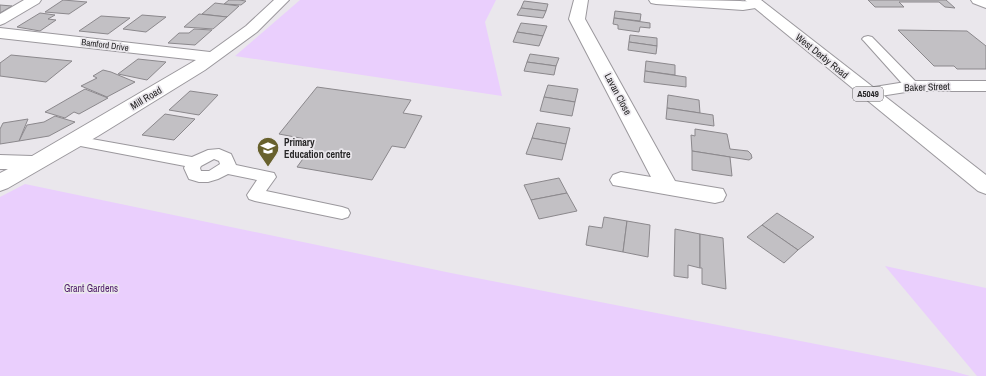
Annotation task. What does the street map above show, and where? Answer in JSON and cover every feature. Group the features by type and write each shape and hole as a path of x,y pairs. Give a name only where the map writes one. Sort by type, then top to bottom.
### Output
{"main road":[{"path":"0,20 34,0"},
{"name":"Mill Road","path":"0,183 75,141 185,75 262,20 282,0"},
{"name":"Lavan Close","path":"581,0 577,19 667,187"},
{"path":"656,0 743,6 755,2"},
{"path":"978,0 986,4"},
{"name":"West Derby Road","path":"755,2 986,186"},
{"name":"Bamford Drive","path":"0,33 211,57"},
{"name":"Baker Street","path":"868,93 912,86 986,86"},
{"path":"0,162 37,163"},
{"path":"622,180 716,195"}],"lane":[{"path":"868,39 912,86"},
{"path":"75,141 195,163 192,172 198,177 210,177 221,172 225,168 268,178 255,195 342,212"}],"green space":[{"path":"300,0 496,0 485,22 502,96 235,56"},
{"name":"Grant Gardens","path":"25,184 451,273 949,370 970,376 0,376 0,197"},
{"path":"885,266 986,288 986,376 977,376"}],"building":[{"path":"63,0 87,2 69,14 45,12"},
{"path":"229,0 246,1 241,5 224,4"},
{"path":"868,0 946,0 955,8 945,7 939,2 899,2 904,7 875,7"},
{"path":"524,1 548,4 546,11 521,8"},
{"path":"215,3 239,6 227,17 202,14"},
{"path":"0,5 12,6 0,13"},
{"path":"521,8 546,11 543,18 517,15"},
{"path":"615,11 641,14 640,21 614,18"},
{"path":"40,13 55,15 48,19 56,20 40,31 17,27"},
{"path":"199,14 227,17 213,29 184,27"},
{"path":"142,15 166,17 146,32 123,29"},
{"path":"101,16 130,18 108,34 79,31"},
{"path":"614,18 650,23 650,28 640,27 639,32 618,29 618,25 613,24"},
{"path":"521,23 547,26 543,36 517,32"},
{"path":"194,29 212,30 195,45 168,43 179,33 189,33"},
{"path":"898,30 967,31 986,46 986,69 957,69 954,66 934,66"},
{"path":"517,32 543,36 539,46 513,42"},
{"path":"630,35 657,38 657,46 629,42"},
{"path":"629,42 657,46 656,54 628,50"},
{"path":"530,54 559,58 556,66 527,62"},
{"path":"11,55 72,61 46,82 0,76 0,63"},
{"path":"138,59 166,62 147,80 118,74"},
{"path":"646,61 675,65 675,75 645,71"},
{"path":"527,62 556,66 554,75 524,71"},
{"path":"103,70 135,82 107,97 81,86 97,78 93,76"},
{"path":"645,71 686,77 686,87 644,82"},
{"path":"548,85 578,89 575,102 544,97"},
{"path":"317,87 411,100 403,113 422,116 405,148 392,146 372,180 297,167 316,141 279,134"},
{"path":"85,89 108,98 79,114 74,112 65,118 45,112"},
{"path":"190,91 218,95 199,115 169,110"},
{"path":"668,95 699,100 700,113 667,108"},
{"path":"544,97 575,102 572,116 540,111"},
{"path":"667,108 713,115 714,126 666,119"},
{"path":"165,114 195,119 174,140 142,135"},
{"path":"55,116 75,122 49,136 19,141 27,125 44,122"},
{"path":"28,119 19,141 0,144 0,129 3,123"},
{"path":"537,123 570,128 566,144 532,138"},
{"path":"695,129 727,134 730,149 748,151 752,158 749,160 692,151 691,135 695,136"},
{"path":"532,138 566,144 562,160 526,154"},
{"path":"692,151 730,157 732,176 692,170"},
{"path":"559,178 567,193 531,200 524,185"},
{"path":"567,193 577,211 539,219 531,200"},
{"path":"777,213 814,237 798,250 762,225"},
{"path":"604,217 627,221 623,252 586,245 589,226 602,228"},
{"path":"627,221 650,225 648,257 623,252"},
{"path":"762,225 798,250 784,263 747,237"},
{"path":"675,229 700,234 700,268 688,265 688,278 674,276"},
{"path":"700,234 723,238 726,289 702,284 702,268 700,268"}],"place":[{"name":"Primary Education centre","path":"268,168"}]}
